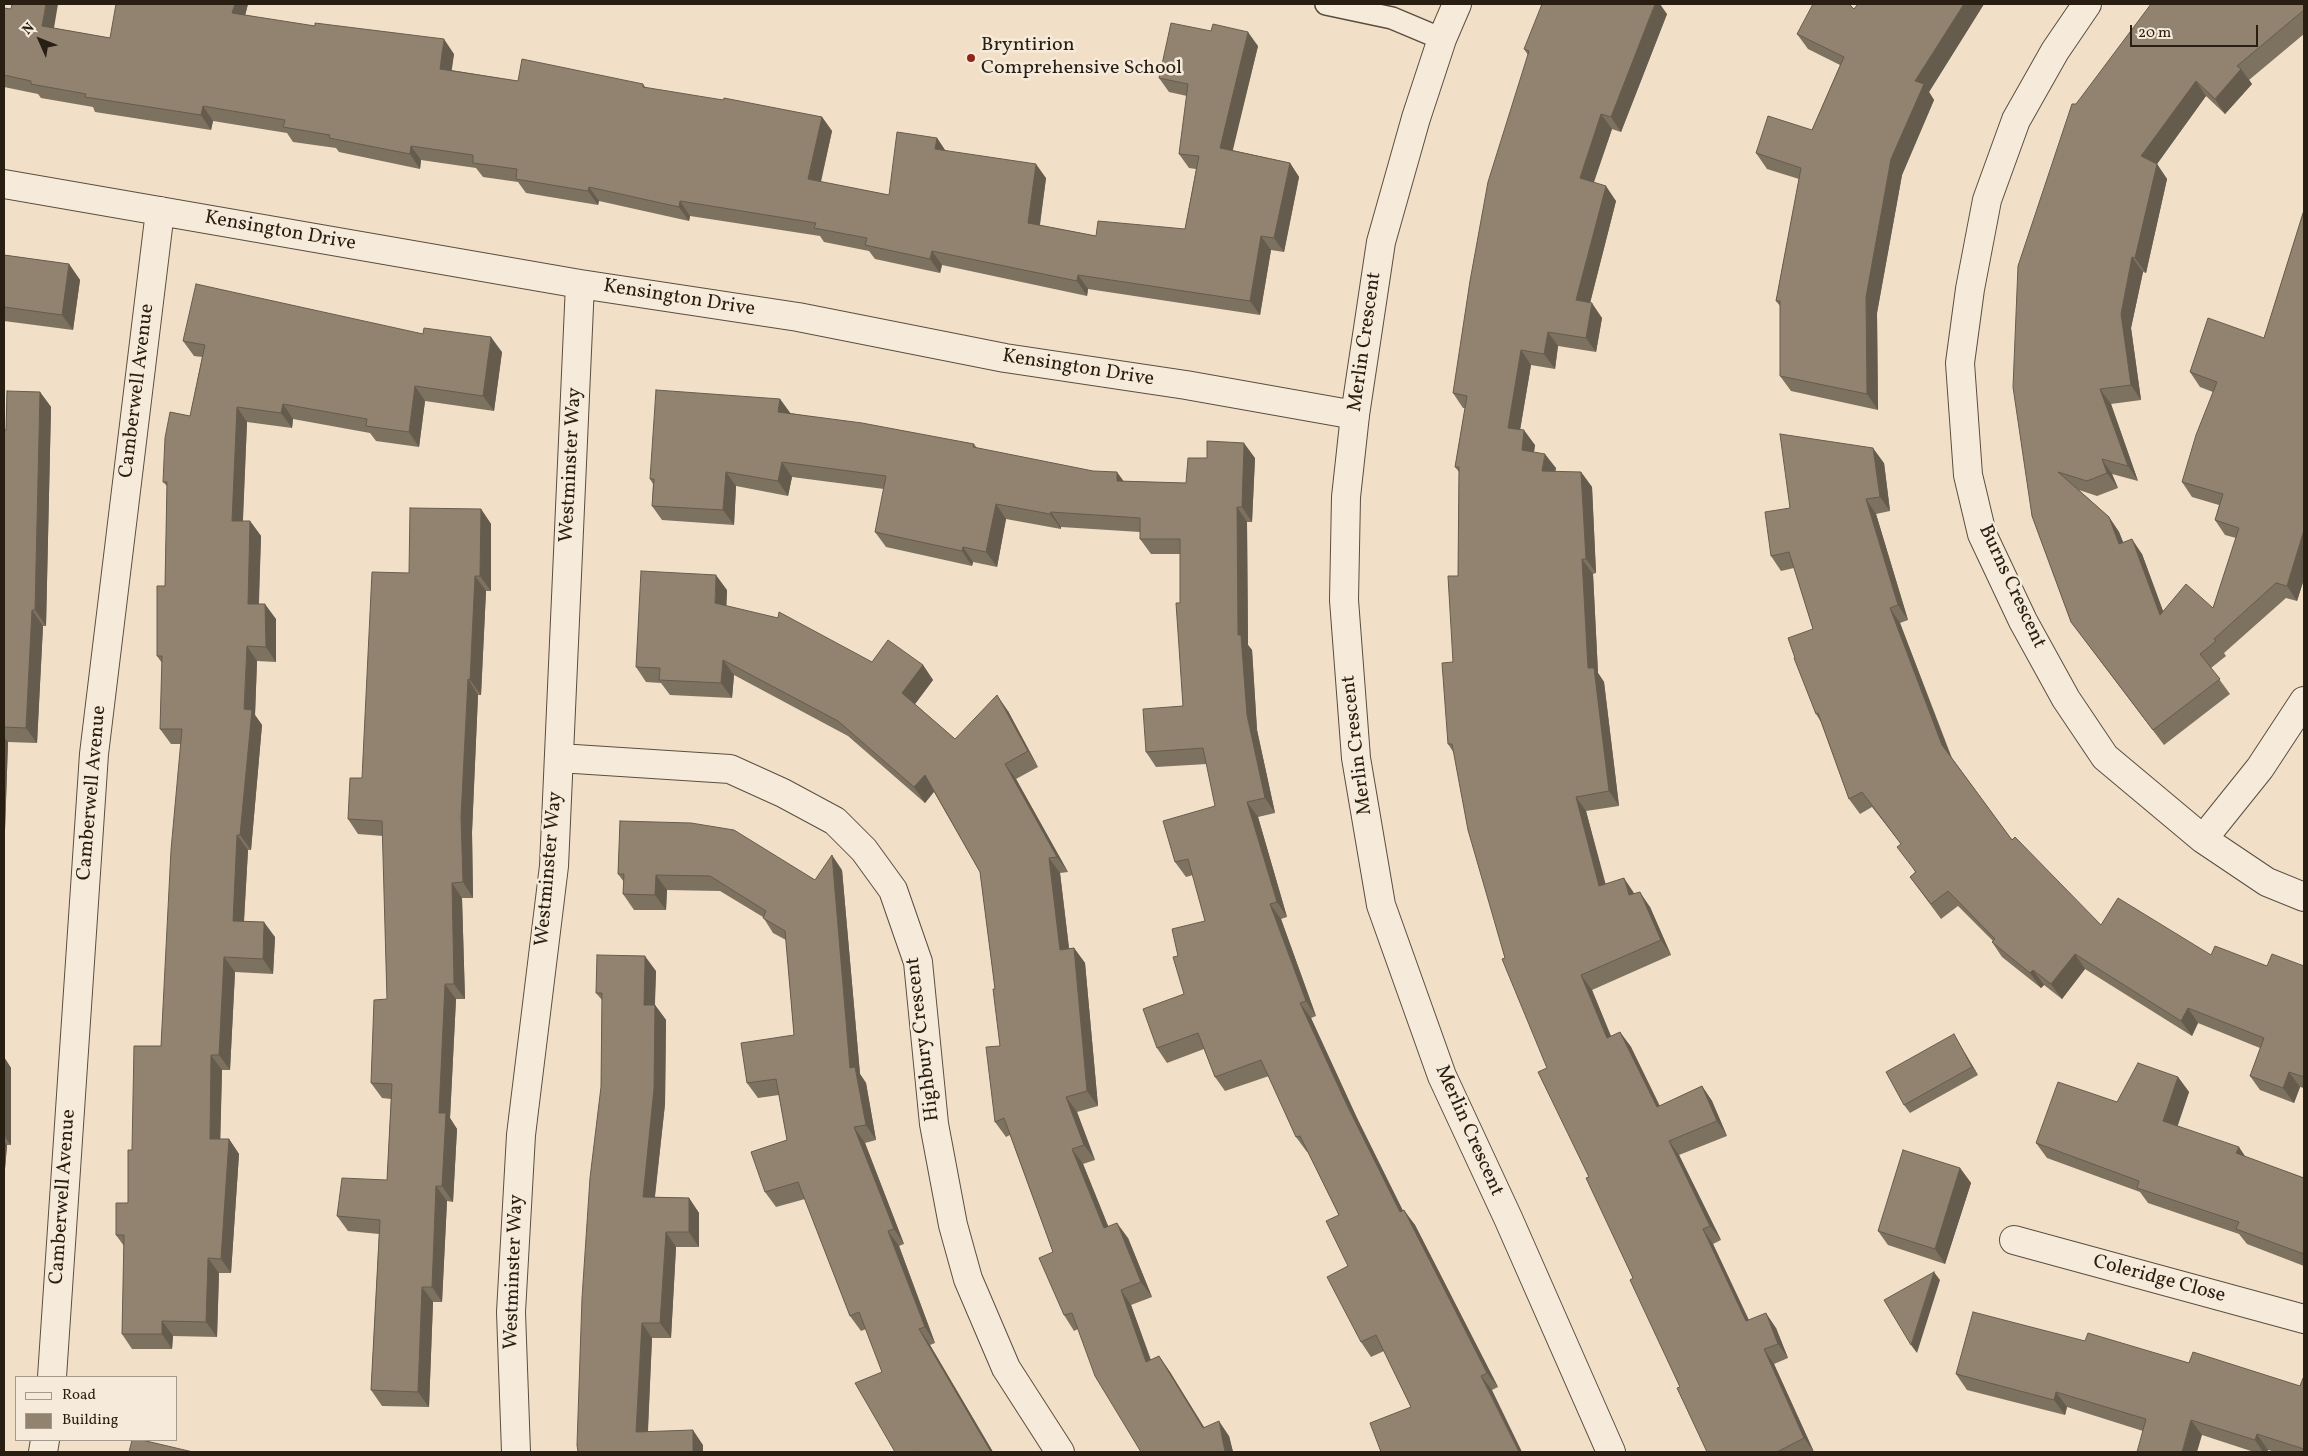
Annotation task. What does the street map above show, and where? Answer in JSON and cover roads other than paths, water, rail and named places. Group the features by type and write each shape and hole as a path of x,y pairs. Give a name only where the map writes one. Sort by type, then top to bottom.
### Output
{"street":[{"name":"Merlin Crescent","path":"1457,4 1442,39 1416,118 1381,242 1355,415 1346,498 1344,600 1356,758 1381,905 1442,1076 1516,1236 1611,1452"},
{"name":"Burns Crescent","path":"2087,4 2055,51 2016,120 1987,200 1970,290 1960,363 1968,475 1982,534 2023,621 2066,699 2105,757 2203,839 2267,882 2304,897"},
{"name":"Kensington Drive","path":"4,184 580,284 798,317 1005,358 1186,385 1355,415"},
{"name":"Camberwell Avenue","path":"52,1376 94,754 160,211"},
{"name":"Westminster Way","path":"516,1452 511,1312 520,1145 554,866 580,284"},
{"path":"2203,839 2260,768 2304,701"},
{"name":"Highbury Crescent","path":"559,758 730,769 783,793 835,821 864,850 893,890 918,962 934,1124 953,1225 968,1279 1006,1368 1060,1452"},
{"name":"Coleridge Close","path":"2014,1240 2304,1319"}],"lane":[{"path":"1326,4 1392,18 1442,39"}],"place":[{"name":"Bryntirion Comprehensive School","path":"971,58"}]}
